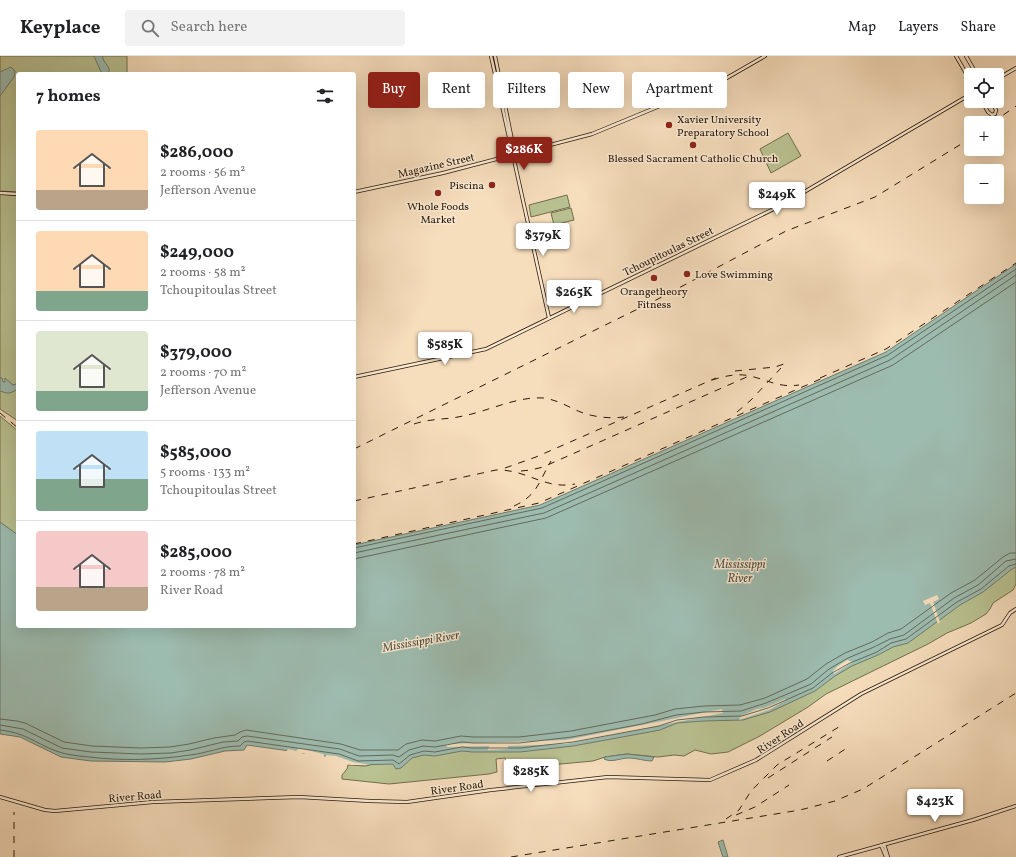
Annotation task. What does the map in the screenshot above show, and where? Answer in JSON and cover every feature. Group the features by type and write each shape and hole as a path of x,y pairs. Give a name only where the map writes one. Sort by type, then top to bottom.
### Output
{"street":[{"path":"491,56 549,318"},
{"path":"495,56 514,150 513,154"},
{"name":"Magazine Street","path":"356,192 443,173 592,134 725,79 765,56"},
{"path":"956,56 964,70"},
{"path":"966,56 973,68"},
{"path":"1004,75 1016,68"},
{"name":"Tchoupitoulas Street","path":"356,377 486,349 782,205 964,98"},
{"path":"986,108 992,115 994,114 996,108"},
{"path":"0,193 16,194"},
{"name":"River Road","path":"0,797 45,810 55,811 153,802 299,797 407,802 491,790 608,777 710,780 756,760 861,694 1002,625 1010,613 1016,609"},
{"path":"839,857 973,820 1016,806"},
{"path":"883,845 887,857"}],"green space":[{"path":"0,56 127,56 127,72 16,72 16,192 0,191"},
{"path":"788,133 801,156 771,173 760,149"},
{"path":"0,194 16,196 16,420 0,409"},
{"path":"567,195 570,207 531,217 529,205"},
{"path":"571,208 574,220 554,225 551,213"},
{"path":"0,416 16,429 16,546 0,524"},
{"path":"1016,563 1016,584 1013,590 993,603 986,614 971,623 947,633 928,644 826,694 808,707 760,736 728,752 711,754 695,750 684,756 674,755 658,757 627,754 605,757 593,761 513,769 512,761 506,761 505,758 496,759 497,772 489,774 389,784 342,779 342,775 347,769 348,765 366,766"}],"water":[{"path":"94,56 102,56 109,68 109,72 101,72"},
{"path":"11,67 15,71 14,77 0,96 0,72"},
{"name":"Mississippi River","path":"1016,264 1016,567 983,592 960,605 908,643 893,647 852,666 835,676 815,691 770,712 743,720 677,723 660,730 573,746 520,752 462,751 435,756 424,755 412,758 401,768 396,769 393,764 358,765 339,758 247,745 244,750 225,751 191,759 165,762 91,761 61,757 20,737 0,734 0,522 16,534 16,628 356,628 356,545 540,505 886,352"},
{"path":"0,378 2,378 3,382 5,382 5,378 13,385 16,384 16,390 13,392 5,393 0,391"},
{"path":"627,754 654,757 652,761 629,758 613,760 604,759 605,757"},
{"path":"723,840 728,857 723,857 718,842"}],"pier":[{"path":"937,595 939,599 933,602 940,622 938,624 930,603 925,605 923,601"},
{"path":"847,660 853,662 834,674 833,671"},
{"path":"785,699 786,700 769,710 739,720 741,716"},
{"path":"722,709 723,713 566,744 508,746 508,749 488,750 489,746 447,747 446,744 566,740"},
{"path":"299,748 323,754 324,758 310,756 303,753 298,755 286,752 288,749 296,751"},
{"path":"326,755 371,765 351,765 338,760 325,759"}],"railway":[{"path":"1002,116 1016,106"},
{"path":"356,448 658,299 786,231 875,197 964,142"},
{"path":"820,378 886,349 1016,263"},
{"path":"735,371 775,367 790,362"},
{"path":"737,412 751,400 781,368"},
{"path":"712,380 726,376 740,375 750,376 779,385 799,385"},
{"path":"521,471 543,467 749,376"},
{"path":"356,544 539,503 825,377"},
{"path":"505,468 536,457 716,378"},
{"path":"414,424 473,414 513,401 534,398 553,400 583,413 595,416 607,418 624,417"},
{"path":"0,413 16,426"},
{"path":"514,506 522,502 533,492 551,461"},
{"path":"356,501 496,470 517,473 554,484 575,484"},
{"path":"511,857 800,810 835,801 863,789 1016,693"},
{"path":"726,819 739,810 751,791 777,765 842,725"},
{"path":"768,778 832,737"},
{"path":"827,761 850,746"},
{"path":"736,815 755,807 789,785"},
{"path":"14,812 14,857"}],"place":[{"name":"Xavier University Preparatory School","path":"669,125"},
{"name":"Blessed Sacrament Catholic Church","path":"693,145"},
{"name":"Piscina","path":"492,185"},
{"name":"Whole Foods Market","path":"438,193"},
{"name":"Love Swimming","path":"687,274"},
{"name":"Orangetheory Fitness","path":"654,278"}]}
